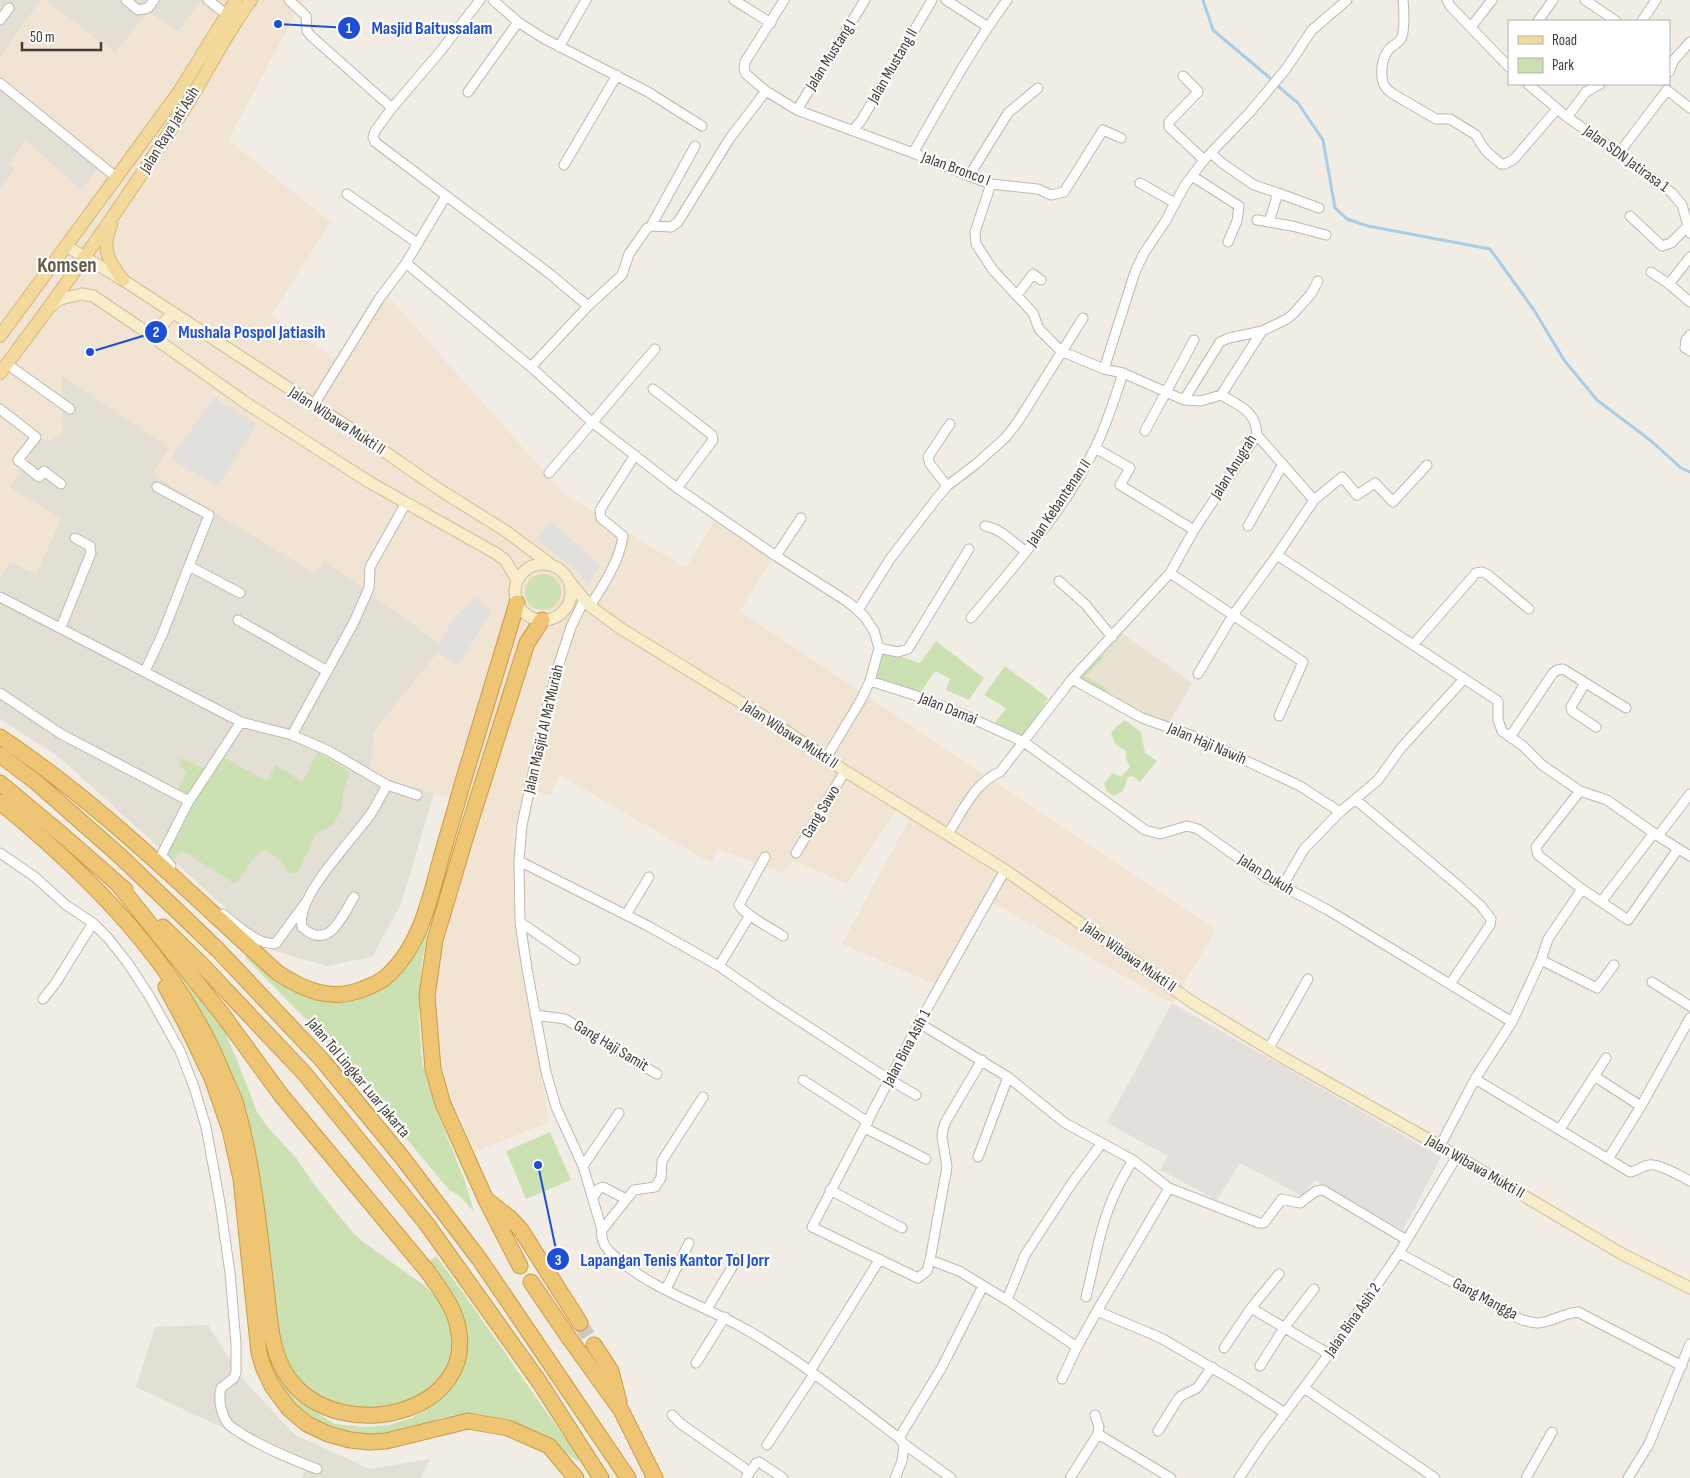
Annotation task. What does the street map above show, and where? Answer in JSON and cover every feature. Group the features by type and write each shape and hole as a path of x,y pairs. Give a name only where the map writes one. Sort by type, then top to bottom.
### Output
{"highway":[{"path":"0,737 34,760 124,833 278,973 293,983 320,994 342,995 354,993 377,984 393,970 413,942 424,918 517,604"},
{"path":"520,1266 486,1200 443,1104 433,1069 426,996 435,940 465,839 527,643 542,620"},
{"name":"Jalan Tol Lingkar Luar Jakarta","path":"0,754 36,782 120,856 218,950 323,1061 402,1156 480,1260 628,1478"},
{"path":"0,783 117,883 202,965 311,1081 426,1223 540,1383 601,1478"},
{"path":"0,802 73,865 121,914 178,988 214,1051 235,1103 247,1148 272,1335 278,1359 289,1379 297,1389 319,1405 330,1410 353,1415 391,1413 404,1410 428,1398 444,1384 456,1363 459,1342 457,1322 447,1300 428,1272 281,1095 222,1014 117,883"},
{"path":"0,812 44,850 94,898 120,928 168,991 198,1049 212,1078 230,1130 241,1179 259,1353 272,1386 289,1409 307,1424 328,1434 350,1440 386,1441 468,1421 508,1428 548,1446 576,1478"},
{"path":"486,1200 510,1218 521,1230 580,1324"},
{"path":"531,1282 567,1336 621,1410 655,1478"},
{"path":"594,1345 611,1371 621,1410"}],"main road":[{"name":"Jalan Raya Jati Asih","path":"0,336 179,92 236,0"},
{"name":"Jalan Raya Jati Asih","path":"3,368 51,306 118,209 184,110 222,42 251,0"},
{"path":"118,209 108,234 106,249 111,265 122,280"},
{"path":"66,246 84,257"},
{"name":"Jalan Wibawa Mukti II","path":"84,257 359,434 440,490 504,530 550,564"},
{"path":"46,273 51,269 60,270 65,284"},
{"path":"51,306 58,300 72,296 82,294 93,296 246,403 369,482 497,554 505,560 517,580"},
{"path":"162,344 160,328 166,319 173,314"},
{"path":"561,613 568,604 571,593 569,581 562,570 550,564 540,563 522,572 517,580 514,592 517,604 523,612 532,618 552,619 561,613 587,603"},
{"name":"Jalan Wibawa Mukti II","path":"569,581 587,603 620,628 768,719 845,771 1005,870 1192,1002 1622,1254 1690,1288"}],"street":[{"path":"126,0 138,10 148,8 154,0"},
{"path":"208,0 226,14"},
{"path":"288,0 306,16 307,31 311,36 392,108"},
{"path":"480,0 392,108 375,131 373,137 375,142 550,274 588,306"},
{"path":"493,0 518,22 559,46 648,92 702,126"},
{"path":"559,46 586,0"},
{"path":"734,0 771,24 784,0"},
{"name":"Jalan Mustang I","path":"797,110 865,0"},
{"name":"Jalan Mustang II","path":"853,130 861,121 932,0"},
{"path":"946,0 988,27"},
{"path":"913,153 988,27 1008,0"},
{"path":"1104,368 1135,272 1144,253 1192,176 1204,160 1286,69 1312,30 1347,0"},
{"path":"1403,0 1403,32 1401,38 1385,54 1382,68 1386,89 1393,94 1436,119 1450,119 1476,135 1484,148 1494,159 1502,164 1514,159 1557,109"},
{"path":"1447,0 1451,7 1507,62"},
{"path":"1472,27 1492,0"},
{"path":"1539,20 1552,0"},
{"path":"1586,0 1615,20"},
{"path":"1643,20 1656,0"},
{"path":"0,20 9,8"},
{"path":"468,92 518,22"},
{"name":"Jalan Bronco I","path":"771,24 748,56 744,69 746,74 766,91 797,110 991,184 1032,188 1051,195 1064,192 1103,130 1121,138"},
{"path":"1670,70 1674,60 1690,42"},
{"path":"564,165 617,75"},
{"path":"1183,76 1198,92 1169,122 1169,125 1204,160"},
{"path":"0,83 116,177"},
{"name":"Jalan SDN Jatirasa 1","path":"1529,85 1567,117 1619,152 1672,193 1682,205 1689,230"},
{"path":"1567,117 1586,92 1598,85"},
{"path":"969,176 1008,114 1038,88"},
{"path":"1619,152 1667,90 1690,108"},
{"path":"651,226 669,228 678,222 730,138 766,91"},
{"path":"531,367 588,306 622,275 629,254 644,231 651,226 695,146"},
{"path":"1211,153 1254,185 1319,208"},
{"path":"1192,176 1239,206 1237,221 1228,242"},
{"path":"1140,183 1175,203"},
{"path":"991,184 976,232 976,244 993,270 1033,313 1039,329 1061,351 1104,368 1123,373 1184,400 1201,401 1221,395 1262,330"},
{"path":"1269,222 1278,193"},
{"path":"347,194 417,243"},
{"path":"313,406 379,299 406,262 446,196"},
{"path":"1630,216 1662,246 1671,243 1689,230"},
{"path":"1257,220 1326,235"},
{"path":"1669,284 1690,258"},
{"path":"406,262 531,367 593,423 677,488 858,610 864,616 874,630 879,648 870,681 861,700 826,758"},
{"path":"1651,272 1690,302"},
{"path":"1018,295 1033,274 1042,280"},
{"path":"1184,400 1220,342 1282,322 1293,314 1318,281"},
{"path":"858,610 890,559 947,486 976,464 1005,438 1018,423 1083,318"},
{"path":"1690,335 1686,340 1685,348 1690,351"},
{"path":"1145,431 1194,340"},
{"path":"549,472 655,349"},
{"path":"3,368 70,409"},
{"name":"Jalan Kebantenan II","path":"971,618 1053,517 1095,448 1112,409 1123,373"},
{"path":"653,389 712,435 712,440 677,488"},
{"name":"Jalan Anugrah","path":"948,834 980,785 990,776 1000,772 1072,679 1170,573 1194,530 1257,435 1257,424 1250,413 1221,395"},
{"path":"0,410 36,436 18,460 39,477 44,471 61,484"},
{"path":"947,486 930,464 928,457 950,424"},
{"path":"1257,435 1314,500"},
{"path":"1095,448 1130,468 1120,485 1194,530"},
{"name":"Jalan Masjid Al Ma'Muriah","path":"635,455 600,510 601,518 623,536 622,543 605,583 587,603 571,627 546,712 522,825 519,861 520,922 543,1058 556,1107 583,1166 602,1230 601,1236 614,1255 646,1279 750,1331 812,1373 952,1478"},
{"path":"1248,526 1283,464"},
{"path":"1198,674 1233,615 1314,500 1342,476 1357,495 1375,483 1393,502 1427,465"},
{"path":"145,671 162,635 209,514 157,486"},
{"path":"292,735 354,622 369,588 370,567 406,503"},
{"path":"776,556 801,518"},
{"path":"985,526 997,530 1026,552"},
{"path":"61,627 92,553 90,546 75,538"},
{"path":"879,648 898,652 908,649 969,549"},
{"path":"1277,555 1498,701 1498,720 1502,731 1523,746 1542,765 1580,791 1607,800 1656,835 1690,856"},
{"path":"189,566 240,593"},
{"path":"1413,645 1476,573 1479,572 1487,574 1529,609"},
{"path":"1170,573 1303,662 1279,716"},
{"path":"1059,582 1085,604 1112,637"},
{"path":"0,597 241,722 292,735 329,751 387,785 417,795"},
{"path":"238,620 327,671"},
{"path":"1510,737 1553,673 1563,668 1626,708"},
{"name":"Jalan Haji Nawih","path":"1072,679 1142,718 1193,736 1300,786 1340,812"},
{"path":"1282,887 1304,849 1340,812 1378,780 1401,748 1464,679"},
{"name":"Jalan Damai","path":"870,681 946,708 1024,742"},
{"path":"1585,683 1571,707 1572,711 1596,727"},
{"path":"0,693 61,734 189,801"},
{"path":"241,722 189,801 164,849 163,857 218,911 257,939 270,944 276,943 326,871 372,813 387,785"},
{"name":"Jalan Dukuh","path":"1024,742 1144,830 1160,834 1187,826 1198,829 1265,877 1328,910 1512,1022"},
{"name":"Gang Sawo","path":"796,853 845,771"},
{"path":"1580,791 1536,847 1538,855 1582,889 1628,920 1678,849"},
{"path":"1601,902 1690,794"},
{"path":"1356,800 1460,887 1481,906 1490,919 1490,925 1450,984"},
{"path":"0,853 35,877 66,905 93,924 108,938 126,962 163,1020 180,1051 194,1087 206,1127 230,1272 236,1344 236,1372 234,1378 221,1388 220,1402 222,1411 230,1425 255,1442 292,1460 317,1469"},
{"path":"765,857 739,905 750,915 783,936"},
{"path":"519,861 626,915 719,966 772,1003 916,1095"},
{"name":"Jalan Bina Asih 1","path":"880,1259 812,1227 919,1023 1005,870"},
{"path":"626,915 649,876"},
{"path":"1440,1146 1475,1079 1512,1022 1541,960 1548,939 1582,889"},
{"path":"304,905 301,917 302,927 314,934 323,935 333,930 354,897"},
{"path":"719,966 750,915"},
{"path":"520,922 575,960"},
{"path":"43,999 55,984 93,924"},
{"path":"1541,960 1597,988 1614,965"},
{"path":"1269,1048 1308,980"},
{"path":"1652,982 1690,1006"},
{"name":"Gang Haji Samit","path":"535,1015 565,1019 657,1074"},
{"path":"1607,1155 1641,1106 1690,1018"},
{"path":"919,1023 1008,1077 1065,1123 1133,1160 1169,1188 1259,1223 1264,1223 1282,1199 1300,1204 1316,1191 1324,1190 1407,1240"},
{"path":"1561,1127 1606,1058"},
{"path":"767,1445 880,1259 918,1278 927,1271 947,1167 942,1137 943,1129 982,1060"},
{"path":"1594,1076 1636,1103"},
{"path":"978,1157 1008,1077"},
{"path":"1475,1079 1561,1127 1607,1155 1630,1172 1637,1171 1646,1165 1654,1165 1690,1181"},
{"path":"803,1080 866,1125 926,1159"},
{"path":"602,1230 634,1190 655,1187 661,1178 662,1161 703,1097"},
{"path":"583,1166 619,1114"},
{"path":"1008,1300 1025,1255 1072,1183 1102,1144"},
{"name":"Jalan Bina Asih 2","path":"1239,1478 1400,1253 1457,1156"},
{"path":"1086,1297 1109,1208 1133,1160"},
{"path":"593,1198 598,1189 603,1187 626,1199"},
{"path":"1062,1379 1096,1310 1169,1188"},
{"path":"830,1190 902,1228"},
{"path":"666,1289 689,1243"},
{"name":"Gang Mangga","path":"1400,1253 1522,1320 1538,1323 1567,1313 1578,1312 1682,1366"},
{"path":"708,1309 737,1258"},
{"path":"930,1260 958,1271 1008,1300 1077,1346"},
{"path":"1224,1348 1251,1308 1279,1274"},
{"path":"895,1478 902,1461 901,1441 942,1367 983,1286"},
{"path":"1260,1366 1284,1328 1314,1289"},
{"path":"1251,1308 1329,1354"},
{"path":"1096,1310 1161,1338 1212,1367 1285,1414"},
{"path":"696,1363 724,1317"},
{"path":"1628,1478 1648,1444 1690,1344"},
{"path":"1158,1431 1178,1399 1197,1388 1212,1367"},
{"path":"1304,1388 1435,1478"},
{"path":"1070,1478 1098,1434 1099,1427 1095,1415"},
{"path":"672,1416 748,1475 756,1463 759,1462 783,1478"},
{"path":"1526,1478 1552,1432"},
{"path":"1098,1434 1171,1478"}],"shaded area":[{"path":"0,0 41,0 0,58"},
{"path":"41,0 44,0 115,53 149,12 178,32 202,0 303,0 228,140 331,222 271,315 342,363 387,295 564,494 686,568 715,519 773,558 740,611 1216,930 1172,1003 988,900 937,985 842,944 910,818 898,808 847,884 793,860 783,873 718,849 711,863 560,775 550,796 527,786 514,827 515,920 549,1122 475,1152 444,1080 431,998 477,807 371,774 373,732 443,646 325,560 314,573 152,474 170,447 61,374 63,433 51,440 41,439 9,487 61,519 36,574 10,561 0,578 0,189 15,168 9,165 26,140 82,191 100,165 0,79 0,58"},
{"path":"44,0 202,0 178,32 149,12 115,53"},
{"path":"0,79 100,165 82,191 9,164 16,168 0,189"},
{"path":"61,374 171,447 153,473 314,573 325,560 443,646 371,774 434,793 401,904 372,957 327,966 272,950 59,757 0,719 0,578 9,561 36,574 9,487 41,438 61,381"},
{"path":"214,397 256,424 218,486 170,459"},
{"path":"550,521 601,565 588,583 568,564 536,539"},
{"path":"477,597 491,612 458,666 435,651 454,617"},
{"path":"1118,630 1192,683 1167,726 1072,679"},
{"path":"1172,1003 1441,1157 1403,1230 1315,1180 1302,1196 1240,1163 1217,1200 1160,1170 1168,1156 1107,1123"},
{"path":"208,1325 240,1376 295,1435 370,1469 430,1459 421,1478 302,1478 306,1467 136,1387 155,1327"}],"green space":[{"path":"543,574 550,575 556,579 560,585 560,599 556,605 550,609 543,610 536,609 530,605 526,599 525,592 526,585 530,579 536,575"},
{"path":"936,641 984,678 969,700 946,690 950,679 935,671 920,693 876,679 883,651 920,663"},
{"path":"1098,652 1103,656 1103,659 1085,676 1108,691 1105,697 1072,679"},
{"path":"1005,666 1048,698 1023,739 993,725 1006,708 984,695"},
{"path":"1125,720 1141,732 1145,753 1157,761 1140,782 1133,776 1128,777 1123,791 1113,796 1106,790 1104,783 1113,773 1121,777 1130,767 1126,759 1126,751 1116,745 1111,734"},
{"path":"318,752 350,772 341,809 334,824 316,834 297,874 289,873 279,859 265,849 255,857 235,884 183,851 174,859 158,849 167,841 172,843 179,836 195,799 177,791 187,772 179,766 180,758 210,771 219,755 267,781 276,765 302,782"},
{"path":"429,924 422,962 420,993 419,1018 422,1061 437,1112 465,1181 474,1212 460,1197 449,1190 319,1033 246,958 245,953 268,973 358,997"},
{"path":"175,965 221,1023 257,1112 267,1126 297,1159 313,1183 353,1233 425,1286 440,1302 448,1320 453,1341 449,1362 439,1382 430,1392 381,1414 311,1397 285,1363 279,1336 260,1195 220,1051 212,1032 174,967"},
{"path":"550,1132 571,1180 526,1199 506,1151"},
{"path":"436,1256 578,1455 578,1461 540,1435 522,1426 493,1417 460,1414 395,1434 364,1436 341,1431 308,1418 289,1399 268,1359 271,1356 274,1359 284,1386 296,1400 335,1424 366,1427 389,1425 412,1418 431,1406 446,1391 463,1344 429,1262"}],"waterway":[{"path":"1203,0 1213,30 1270,78"},
{"path":"1278,86 1298,103 1323,140 1335,208 1347,219 1368,226 1490,249 1534,310 1564,360 1597,400 1650,440 1681,468 1690,472"}],"tunnel":[{"path":"580,1323 594,1345"}],"place":[{"name":"Masjid Baitussalam","path":"278,24"},
{"name":"Mushala Pospol Jatiasih","path":"90,352"},
{"name":"Lapangan Tenis Kantor Tol Jorr","path":"538,1165"}],"district":[{"name":"Komsen","path":"67,265"}]}
